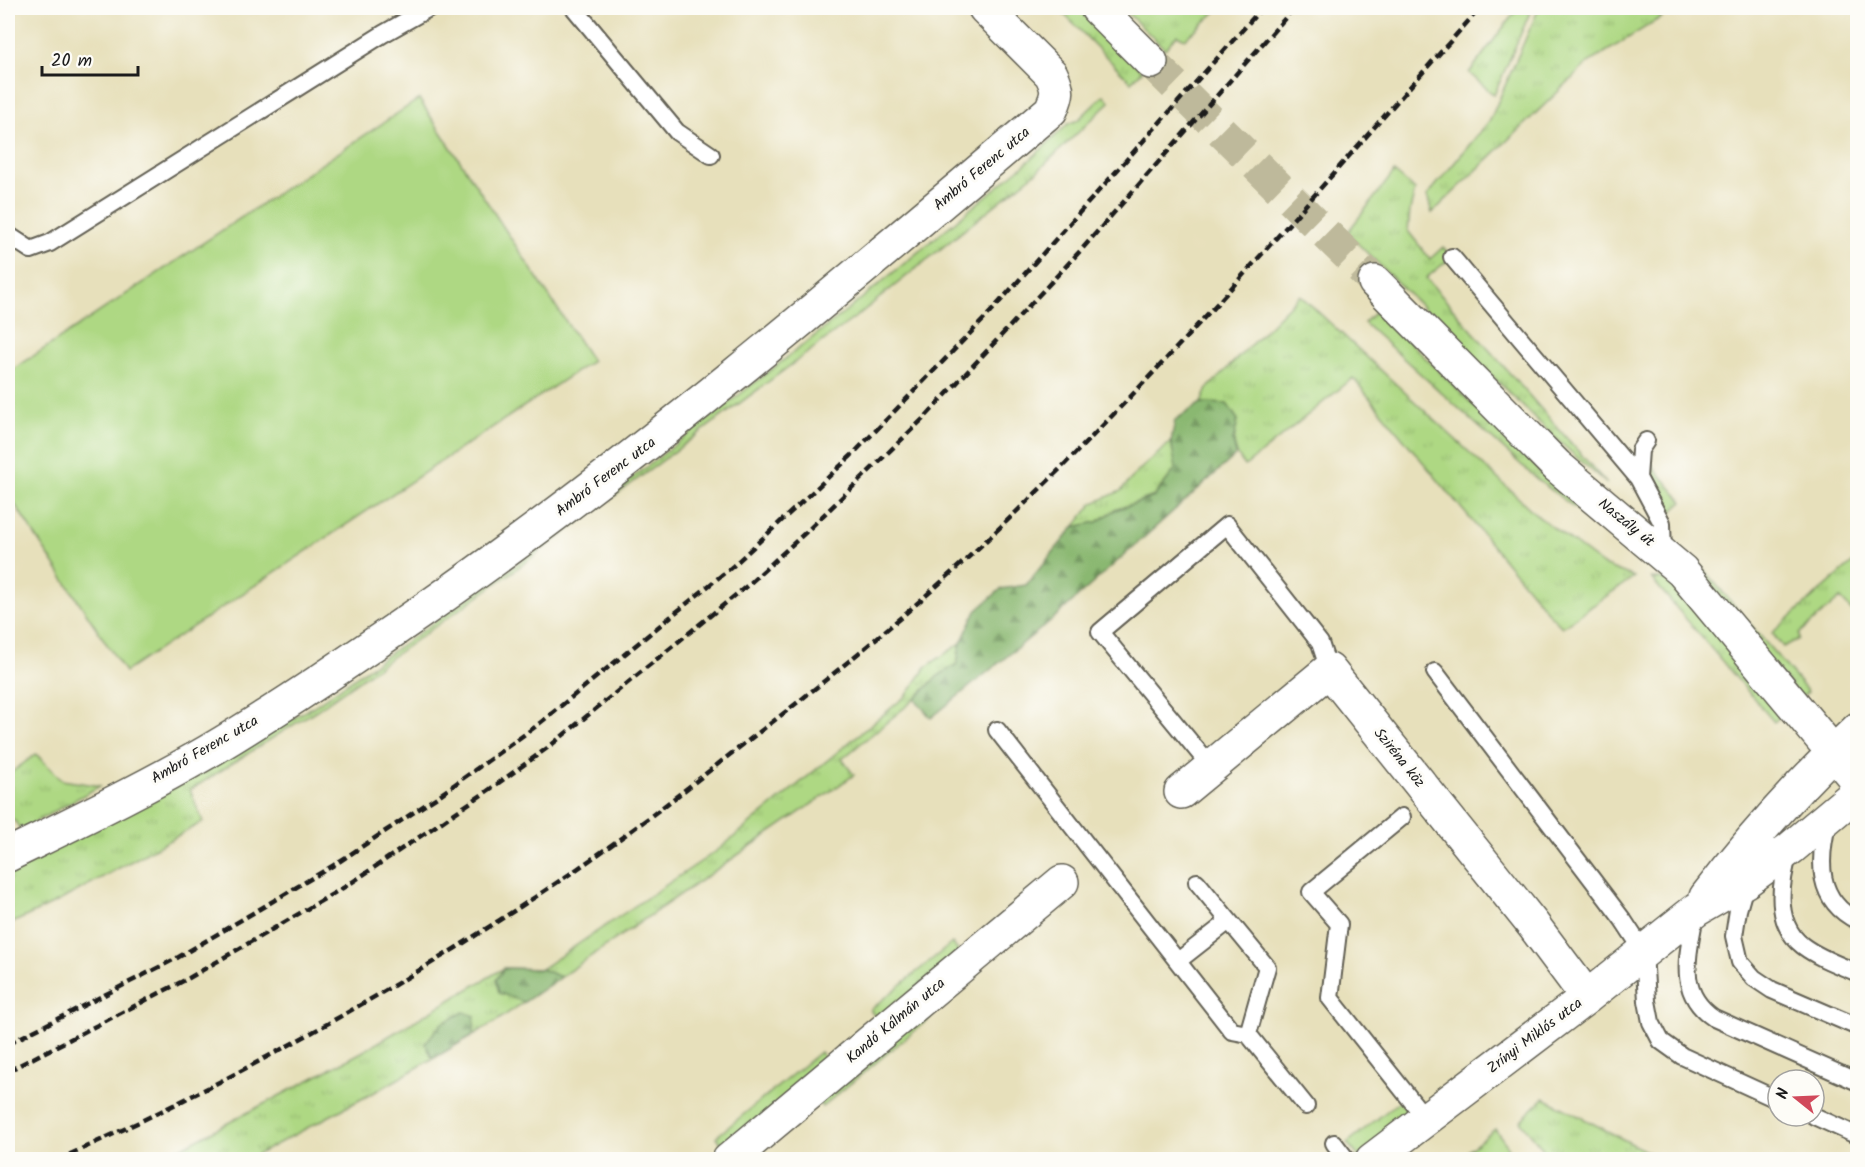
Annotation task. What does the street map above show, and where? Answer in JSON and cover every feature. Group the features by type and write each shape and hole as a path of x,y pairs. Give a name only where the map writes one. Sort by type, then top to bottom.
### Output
{"street":[{"name":"Ambró Ferenc utca","path":"8,855 208,751 356,658 498,558 634,456 790,331 1051,110 1057,98 1058,88 1051,74 985,8"},
{"path":"1096,8 1151,62"},
{"name":"Naszály út","path":"1376,282 1557,466 1682,571 1857,782"},
{"path":"1181,792 1329,670"},
{"name":"Sziréna köz","path":"1329,670 1534,926 1587,997"},
{"name":"Zrínyi Miklós utca","path":"1696,910 1733,862 1833,752 1857,729"},
{"name":"Zrínyi Miklós utca","path":"1372,1160 1587,997 1696,910 1746,881 1791,848 1857,792"},
{"name":"Kandó Kálmán utca","path":"729,1160 1062,882"}],"lane":[{"path":"8,236 31,250 50,243 383,33 429,8"},
{"path":"574,8 677,132 711,155"},
{"path":"1452,257 1638,478 1662,523 1663,554"},
{"path":"1638,478 1640,450 1646,441"},
{"path":"1211,767 1100,632 1227,525 1320,644 1329,670"},
{"path":"1435,672 1623,920 1644,952 1647,1001 1651,1022 1662,1041 1682,1056 1766,1094"},
{"path":"997,729 1232,1031 1248,1034 1306,1106"},
{"path":"1830,815 1821,848 1822,876 1827,892 1837,907 1857,921"},
{"path":"1402,817 1311,892 1339,924 1330,998 1426,1119"},
{"path":"1791,848 1783,875 1781,903 1792,933 1808,950 1857,973"},
{"path":"1746,881 1734,936 1740,962 1754,978 1772,990 1857,1028"},
{"path":"1197,882 1267,967 1248,1034"},
{"path":"1696,910 1686,972 1692,995 1703,1011 1857,1082"},
{"path":"1178,962 1229,921"},
{"path":"1826,1122 1857,1136"},
{"path":"1334,1143 1347,1160"}],"green space":[{"path":"1058,8 1078,8 1142,71 1131,82"},
{"path":"1122,8 1220,8 1185,39 1177,35 1165,49"},
{"path":"1518,8 1532,8 1494,95 1469,73"},
{"path":"1539,8 1652,8 1662,17 1588,63 1432,213 1427,196 1490,120"},
{"path":"1104,95 1110,102 1040,169 857,316 511,573 317,710 190,790 203,822 59,901 8,925 8,873 199,774 314,706 509,570 653,462 849,309 1031,159 1068,124 1078,120"},
{"path":"419,99 592,361 125,672 8,494 8,373"},
{"path":"1394,172 1415,190 1408,231 1430,259 1443,247 1452,257 1426,278 1607,484 1555,438 1347,233"},
{"path":"1300,295 1539,517 1603,565 1634,577 1562,627 1353,378 1245,466 1234,444 1238,420 1227,404 1201,403 1207,389"},
{"path":"1377,310 1557,488 1617,540 1538,480 1364,323"},
{"path":"1201,403 1227,404 1238,420 1233,441 1236,455 1054,618 931,718 915,699 938,676 957,664 961,643 976,611 1001,589 1026,585 1074,527 1097,522 1115,510 1154,497 1176,468 1171,442 1175,420"},
{"path":"1171,442 1177,468 1154,496 1115,510 1097,522 1074,527 1093,503 1121,491 1137,472"},
{"path":"1651,464 1683,502 1669,514 1650,477"},
{"path":"1857,559 1857,617 1840,598 1799,634 1799,639 1783,647 1772,633"},
{"path":"1702,568 1808,692 1801,698 1694,574"},
{"path":"1651,578 1674,581 1786,712 1774,722"},
{"path":"961,643 957,664 938,676 915,699 842,759 854,775 495,1022 386,1086 249,1159 158,1160 362,1052 504,968 541,969 718,850 907,695 926,667"},
{"path":"36,754 62,780 100,786 21,830 14,820 8,822 8,775"},
{"path":"952,943 959,952 878,1020 870,1010"},
{"path":"504,968 541,969 561,977 524,1002 499,993 496,980"},
{"path":"923,1010 930,1018 822,1107 816,1099"},
{"path":"464,1012 475,1016 473,1035 433,1059 425,1043 442,1023"},
{"path":"820,1052 828,1062 724,1147 716,1137"},
{"path":"1407,1095 1419,1110 1359,1157 1347,1143"},
{"path":"1544,1098 1661,1159 1551,1159 1520,1121"},
{"path":"1495,1129 1509,1148 1495,1159 1465,1159 1462,1156"}],"tunnel":[{"path":"1151,62 1375,282"}],"railway":[{"path":"8,1044 177,958 334,865 437,797 535,727 733,566 851,456 987,316 1262,8"},
{"path":"8,1071 189,978 348,885 550,746 748,585 926,416 1082,249 1294,8"},
{"path":"57,1160 160,1112 262,1060 459,946 561,880 635,828 842,667 981,545 1076,453 1195,328 1480,8"}]}
